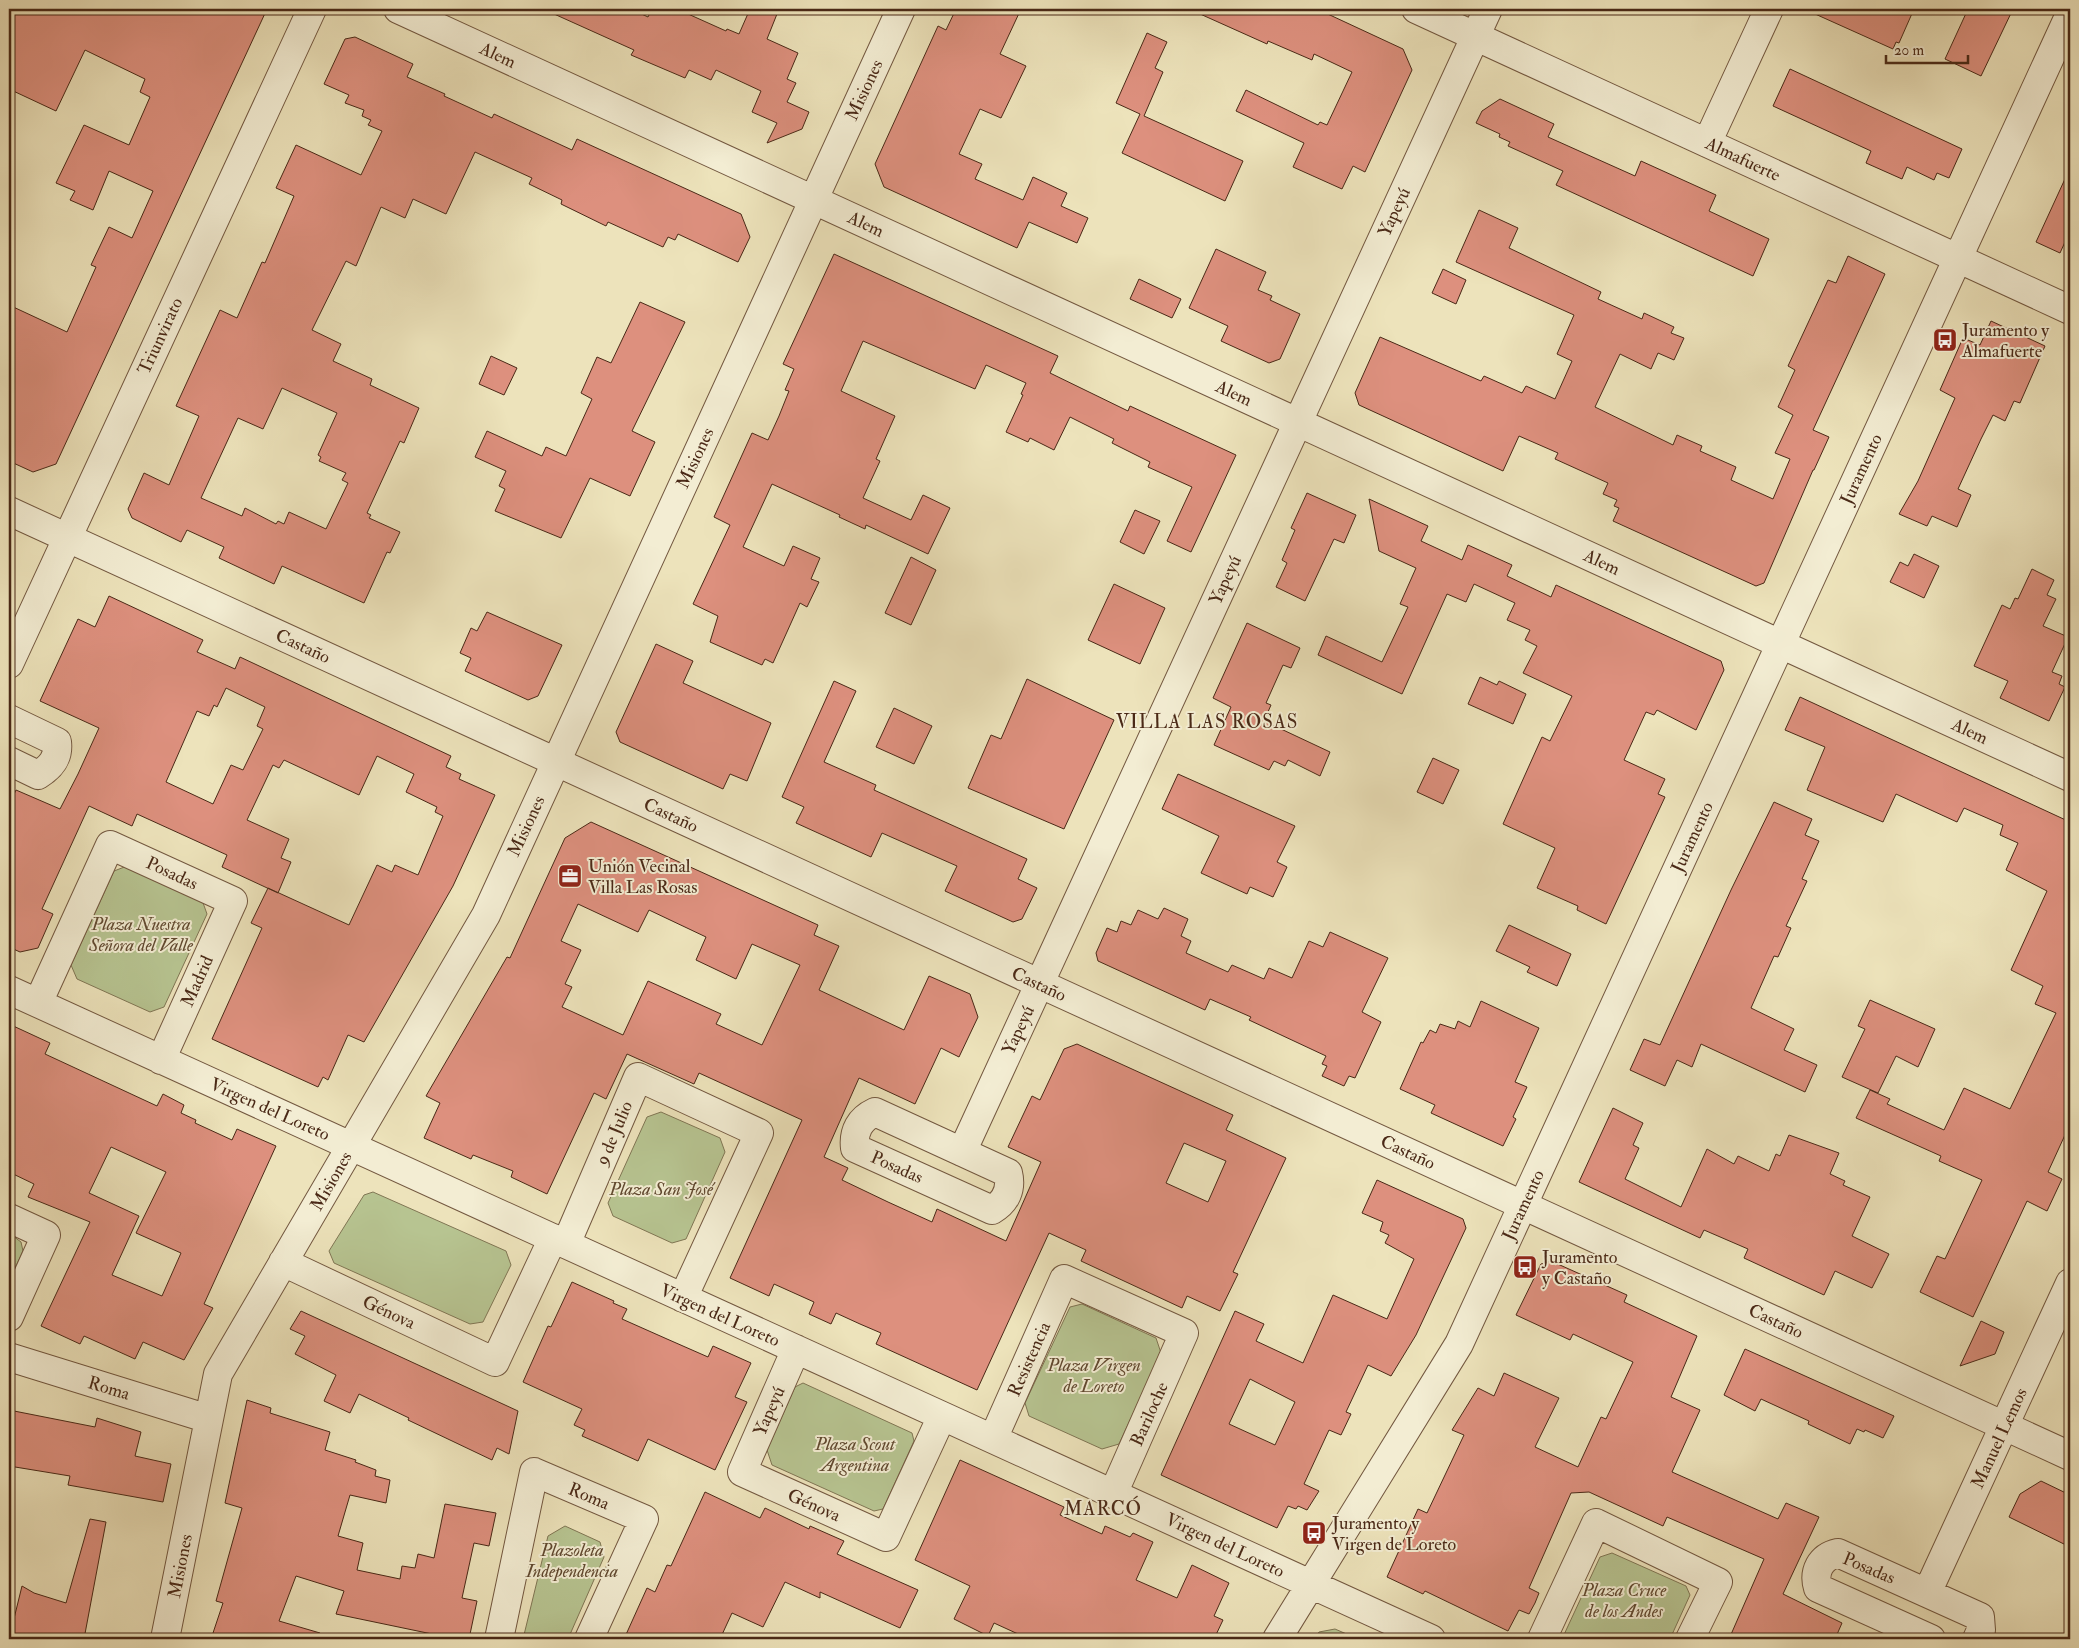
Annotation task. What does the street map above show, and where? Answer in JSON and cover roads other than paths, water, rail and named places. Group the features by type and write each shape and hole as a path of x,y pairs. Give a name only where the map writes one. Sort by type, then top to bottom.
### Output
{"street":[{"name":"Triunvirato","path":"9,664 312,9"},
{"name":"Alem","path":"398,9 2070,777"},
{"name":"Misiones","path":"165,1639 218,1374 486,914 901,9"},
{"name":"Almafuerte","path":"1416,9 2070,310"},
{"name":"Yapeyú","path":"962,1152 1488,9"},
{"path":"1707,143 1769,9"},
{"name":"Juramento","path":"1277,1639 1459,1344 2070,14"},
{"name":"Castaño","path":"9,511 2070,1456"},
{"path":"9,719 57,742 58,748 51,766 38,775 9,761"},
{"name":"Posadas","path":"38,1003 110,845 233,902"},
{"name":"Madrid","path":"161,1060 233,902"},
{"name":"Virgen del Loreto","path":"9,990 1431,1639"},
{"name":"9 de Julio","path":"495,1362 560,1241 638,1077 760,1133 683,1298"},
{"name":"Posadas","path":"875,1112 962,1152 1008,1173 1008,1192 992,1210 855,1148 855,1136 861,1123 875,1112"},
{"path":"9,1218 46,1235 9,1317"},
{"name":"Génova","path":"284,1262 495,1362"},
{"name":"Bariloche","path":"1064,1279 1184,1333 1113,1494"},
{"name":"Resistencia","path":"993,1439 1064,1279"},
{"name":"Manuel Lemos","path":"1927,1593 2070,1283"},
{"name":"Yapeyú","path":"742,1472 796,1349"},
{"name":"Roma","path":"9,1357 209,1419"},
{"name":"Génova","path":"742,1472 886,1537 942,1416"},
{"name":"Roma","path":"499,1639 534,1472 644,1519 589,1639"},
{"path":"1542,1639 1596,1523 1718,1582 1690,1639"},
{"name":"Posadas","path":"1932,1639 1818,1588 1817,1574 1825,1559 1838,1553 1980,1617 1981,1630 1977,1639"}],"place":[{"name":"Juramento y Almafuerte","path":"1945,340"},
{"name":"Unión Vecinal Villa Las Rosas","path":"570,876"},
{"name":"Juramento y Castaño","path":"1525,1267"},
{"name":"Juramento y Virgen de Loreto","path":"1314,1533"}],"district":[{"name":"VILLA LAS ROSAS","path":"1207,721"},
{"name":"MARCÓ","path":"1103,1508"}],"park label":[{"name":"Plaza Nuestra Señora del Valle","path":"141,934"},
{"name":"Plaza San José","path":"661,1189"},
{"name":"Plaza Virgen de Loreto","path":"1094,1375"},
{"name":"Plaza Scout Argentina","path":"855,1454"},
{"name":"Plazoleta Independencia","path":"572,1560"},
{"name":"Plaza Cruce de los Andes","path":"1624,1600"}]}
